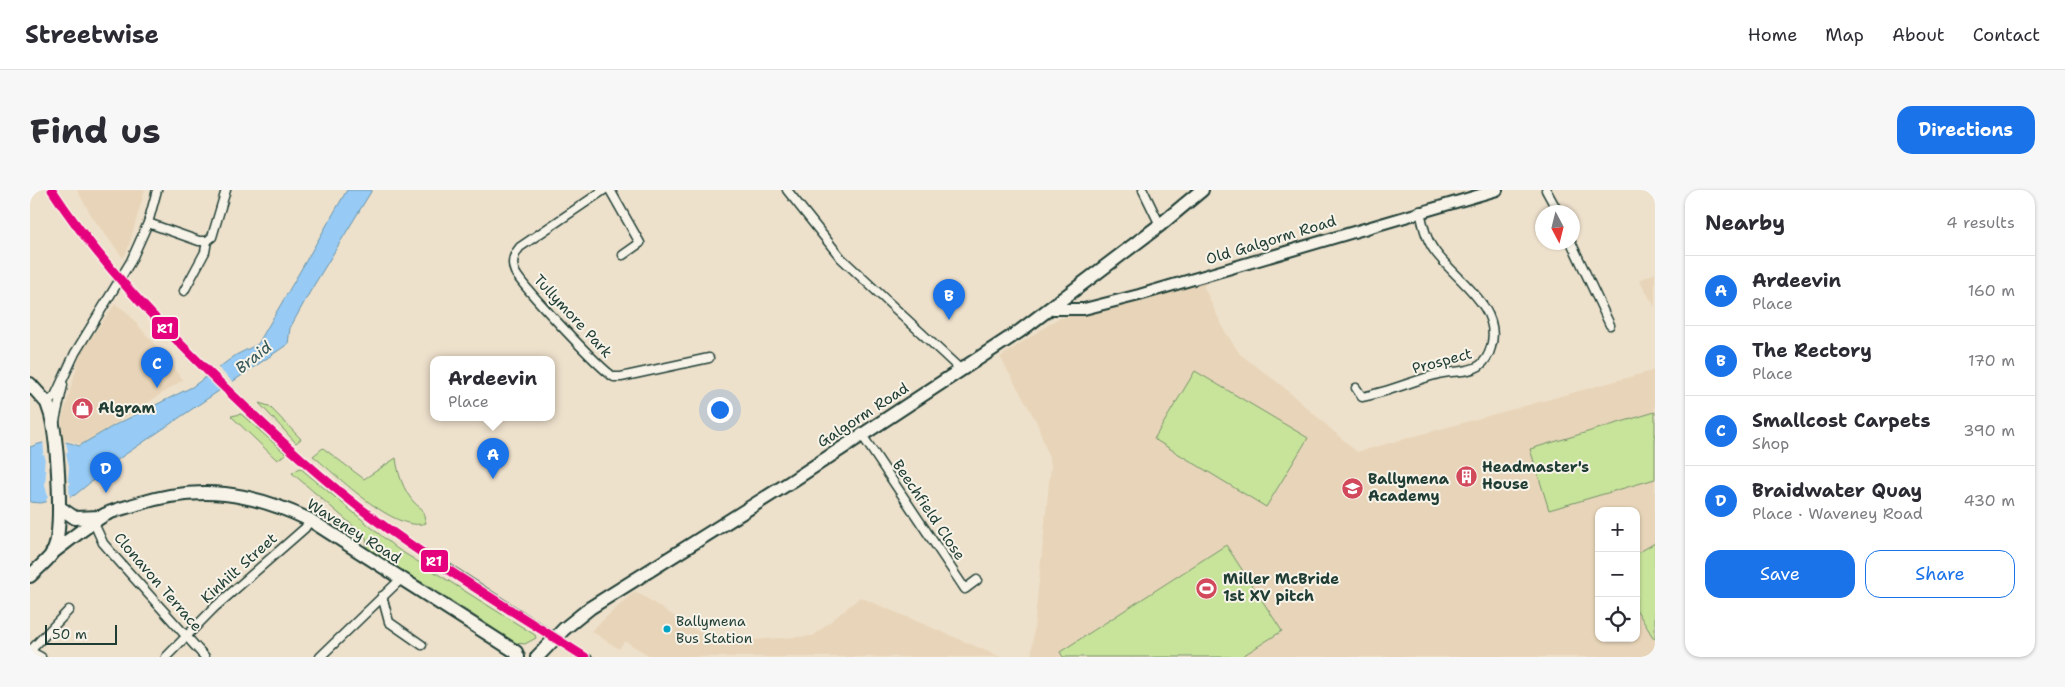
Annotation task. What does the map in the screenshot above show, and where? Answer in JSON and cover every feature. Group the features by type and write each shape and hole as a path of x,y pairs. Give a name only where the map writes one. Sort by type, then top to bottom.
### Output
{"main road":[{"name":"Galgorm Road","path":"538,656 564,629 590,608 862,435 1052,309 1202,190"},
{"path":"30,384 47,403 54,426 59,526 52,553"},
{"name":"Waveney Road","path":"30,576 52,553 98,520 164,496 206,492 232,494 259,500 310,520 517,654 538,656"},
{"path":"58,503 76,518 98,520"}],"street":[{"path":"47,403 55,396 80,345 131,261 148,223 157,190"},
{"path":"184,291 205,252 207,241 212,236 226,190"},
{"name":"Tullymore Park","path":"604,190 516,251 513,262 519,279 580,346 614,376 621,377 709,358"},
{"path":"610,190 640,243 623,255"},
{"path":"787,190 841,258 961,370"},
{"path":"1143,190 1160,225"},
{"name":"Old Galgorm Road","path":"1052,309 1084,309 1139,295 1420,211 1497,190"},
{"path":"1546,190 1554,205"},
{"name":"Prospect","path":"1356,388 1362,397 1386,392 1436,374 1474,368 1487,359 1490,352 1493,334 1488,312 1433,249 1424,230 1420,211"},
{"path":"148,223 198,241 207,241"},
{"path":"1575,250 1610,325"},
{"path":"54,426 64,380"},
{"name":"Beechfield Close","path":"862,435 964,589 977,580"},
{"name":"Clonavon Terrace","path":"98,520 103,543 205,657"},
{"name":"Kinhilt Street","path":"166,657 188,637 215,607 305,528 310,520"},
{"path":"320,657 401,579"},
{"path":"382,596 389,622 422,645"},
{"path":"41,657 30,651 69,610"}],"shaded area":[{"path":"77,190 145,190 127,252 123,258 92,217"},
{"path":"1655,273 1655,307 1639,280"},
{"name":"Ballymena Academy","path":"1207,281 1204,287 1224,330 1240,354 1280,384 1357,452 1655,370 1655,657 1031,657 1051,464 1037,423 1000,357 1057,319"},
{"path":"115,304 126,311 183,380 83,445 62,439 62,419 81,351"},
{"path":"635,591 704,635 748,640 813,636 860,597 1001,657 651,657 625,641 619,649 591,631"}],"green space":[{"path":"1195,371 1308,438 1266,507 1154,439"},
{"path":"259,403 269,406 301,439 296,443"},
{"path":"1655,412 1655,479 1549,510 1530,449"},
{"path":"241,414 286,454 277,460 231,416"},
{"path":"323,448 364,479 396,458 407,493 416,505 422,509 426,523 413,524 399,520 367,501 313,456"},
{"path":"300,468 396,548 535,635 536,638 525,644 516,643 429,586 367,549 366,537 292,473"},
{"path":"1655,543 1654,639 1640,616 1640,552"},
{"name":"Miller McBride 1st XV pitch","path":"1226,545 1282,631 1241,657 1063,657 1060,652"}],"water":[{"name":"Braid","path":"347,190 372,190 290,328 288,344 120,458 75,495 41,503 30,502 30,447 55,441 79,446 115,425 192,387 236,355 258,344"}],"pier":[{"path":"216,366 234,383 222,392 204,375"},
{"path":"43,440 65,440 68,451 66,454 69,466 68,481 71,483 69,485 70,499 48,504 46,500 48,497 45,485 45,456 42,454 44,452"}],"railway":[{"path":"430,552 592,657"}],"transit line":[{"name":"R1","path":"52,190 89,242 152,315 220,383 301,459 344,495 412,546 585,657"}],"place":[{"name":"The Rectory","path":"949,320"},
{"name":"Smallcost Carpets","path":"157,388"},
{"name":"Algram","path":"82,408"},
{"name":"Headmaster's House","path":"1466,476"},
{"name":"Ardeevin","path":"493,479"},
{"name":"Ballymena Academy","path":"1352,488"},
{"name":"Braidwater Quay","path":"106,493"},
{"name":"Miller McBride 1st XV pitch","path":"1207,588"},
{"name":"Ballymena Bus Station","path":"667,629"}]}
